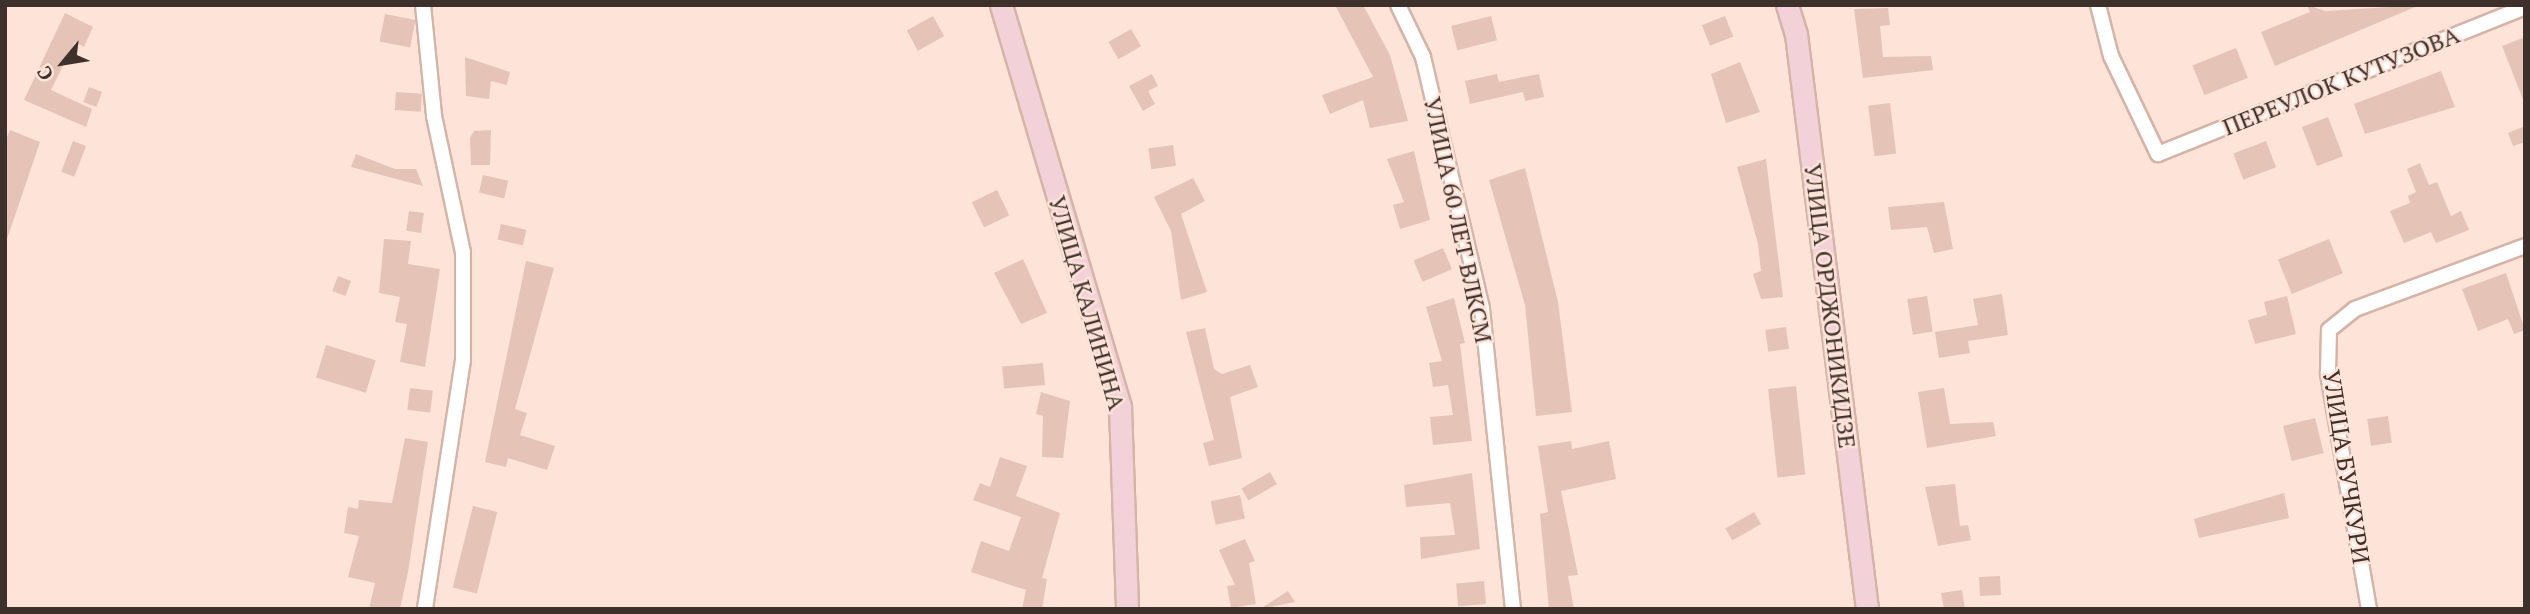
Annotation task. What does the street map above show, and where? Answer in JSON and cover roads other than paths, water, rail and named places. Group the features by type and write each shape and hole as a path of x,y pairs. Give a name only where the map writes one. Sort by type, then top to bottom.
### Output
{"street":[{"path":"423,5 434,116 463,252 463,360 425,609"},
{"name":"УЛИЦА КАЛИНИНА","path":"1001,5 1120,407 1127,609"},
{"name":"УЛИЦА 60 ЛЕТ ВЛКСМ","path":"1398,5 1423,57 1482,309 1513,609"},
{"name":"УЛИЦА ОРДЖОНИКИДЗЕ","path":"1787,5 1796,34 1867,609"},
{"name":"ПЕРЕУЛОК КУТУЗОВА","path":"2098,5 2111,56 2158,154 2525,7"},
{"name":"УЛИЦА БУЧКУРИ","path":"2369,609 2328,373 2329,330 2355,309 2525,246"}]}
